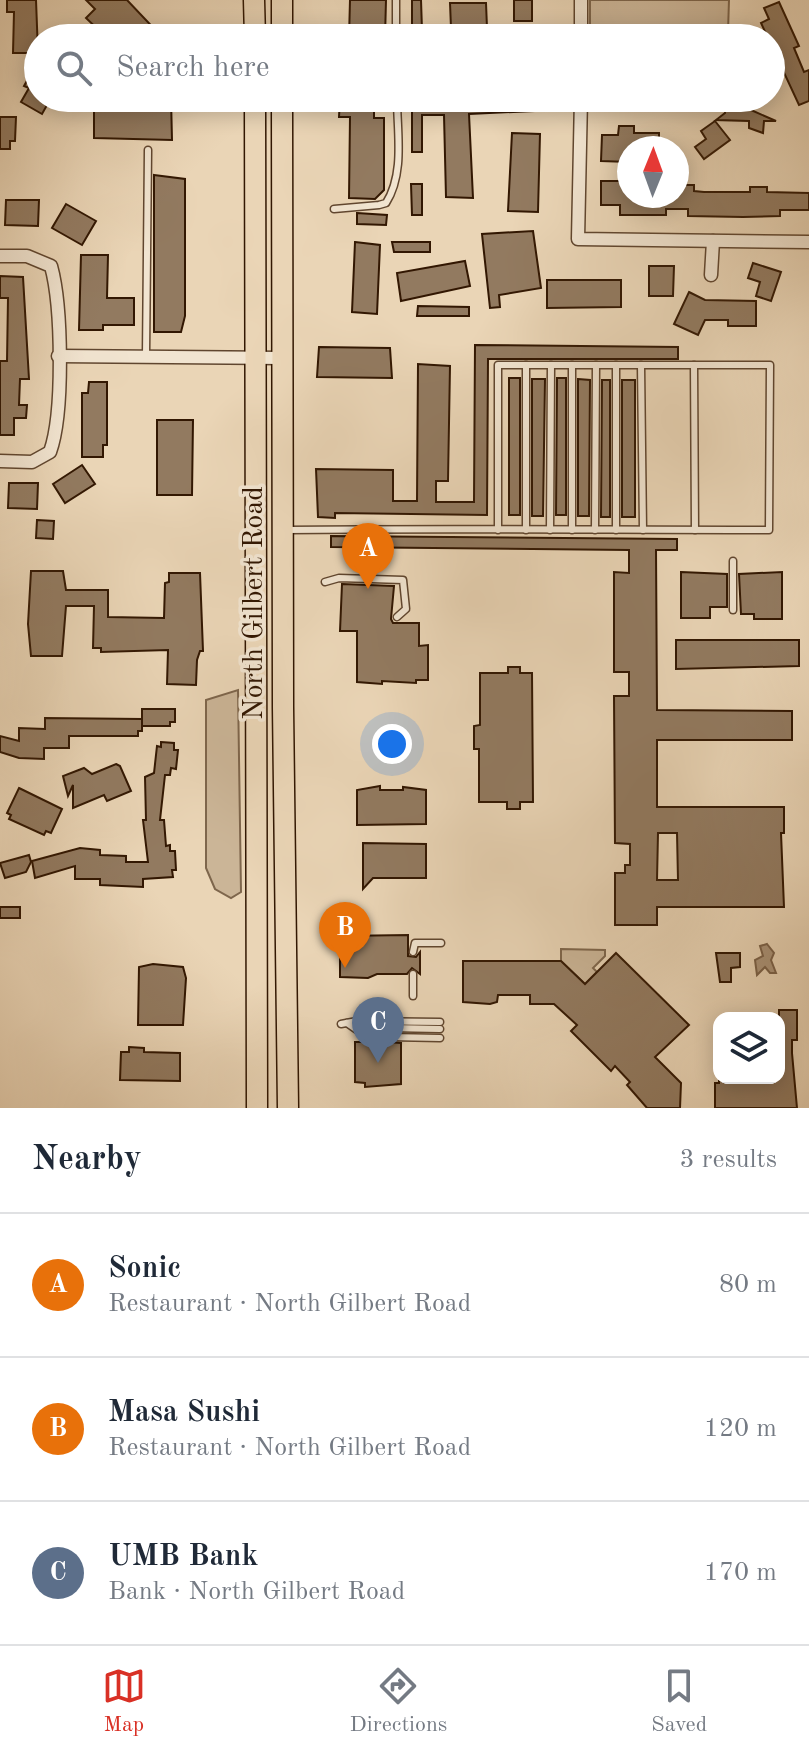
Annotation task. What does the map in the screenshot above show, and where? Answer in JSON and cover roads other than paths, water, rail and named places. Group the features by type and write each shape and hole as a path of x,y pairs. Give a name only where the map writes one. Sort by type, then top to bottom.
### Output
{"main road":[{"path":"254,0 255,24"},
{"path":"282,0 282,24"},
{"name":"North Gilbert Road","path":"255,112 257,1108"},
{"name":"North Gilbert Road","path":"282,112 283,707 288,1108"},
{"path":"256,208 281,208"},
{"path":"257,635 269,643 269,692 273,700 283,707"}],"street":[{"path":"581,0 581,24"},
{"path":"581,112 578,239 809,242"},
{"path":"711,275 713,241"},
{"path":"0,256 27,256 51,266 55,281 58,356 57,432 50,452 32,462 0,461"},
{"path":"58,356 282,358"}],"lane":[{"path":"396,0 396,24"},
{"path":"334,209 386,203 398,173 397,112"},
{"path":"146,356 148,150"},
{"path":"283,530 498,530 769,530 770,365 498,365 498,530"},
{"path":"526,365 526,530"},
{"path":"550,530 551,365"},
{"path":"572,365 572,530"},
{"path":"595,530 596,365"},
{"path":"616,365 616,530"},
{"path":"641,365 643,530"},
{"path":"694,365 695,530"},
{"path":"733,561 733,610"},
{"path":"325,582 339,578 403,580 406,609 397,617"},
{"path":"413,952 415,943 441,943"},
{"path":"413,974 413,996"},
{"path":"344,1024 440,1026 389,1028"},
{"path":"344,1024 367,1028"},
{"path":"344,1024 367,1037"},
{"path":"389,1037 440,1038"}],"place":[{"name":"Sonic","path":"368,589"},
{"name":"Masa Sushi","path":"345,968"},
{"name":"UMB Bank","path":"378,1063"}]}
